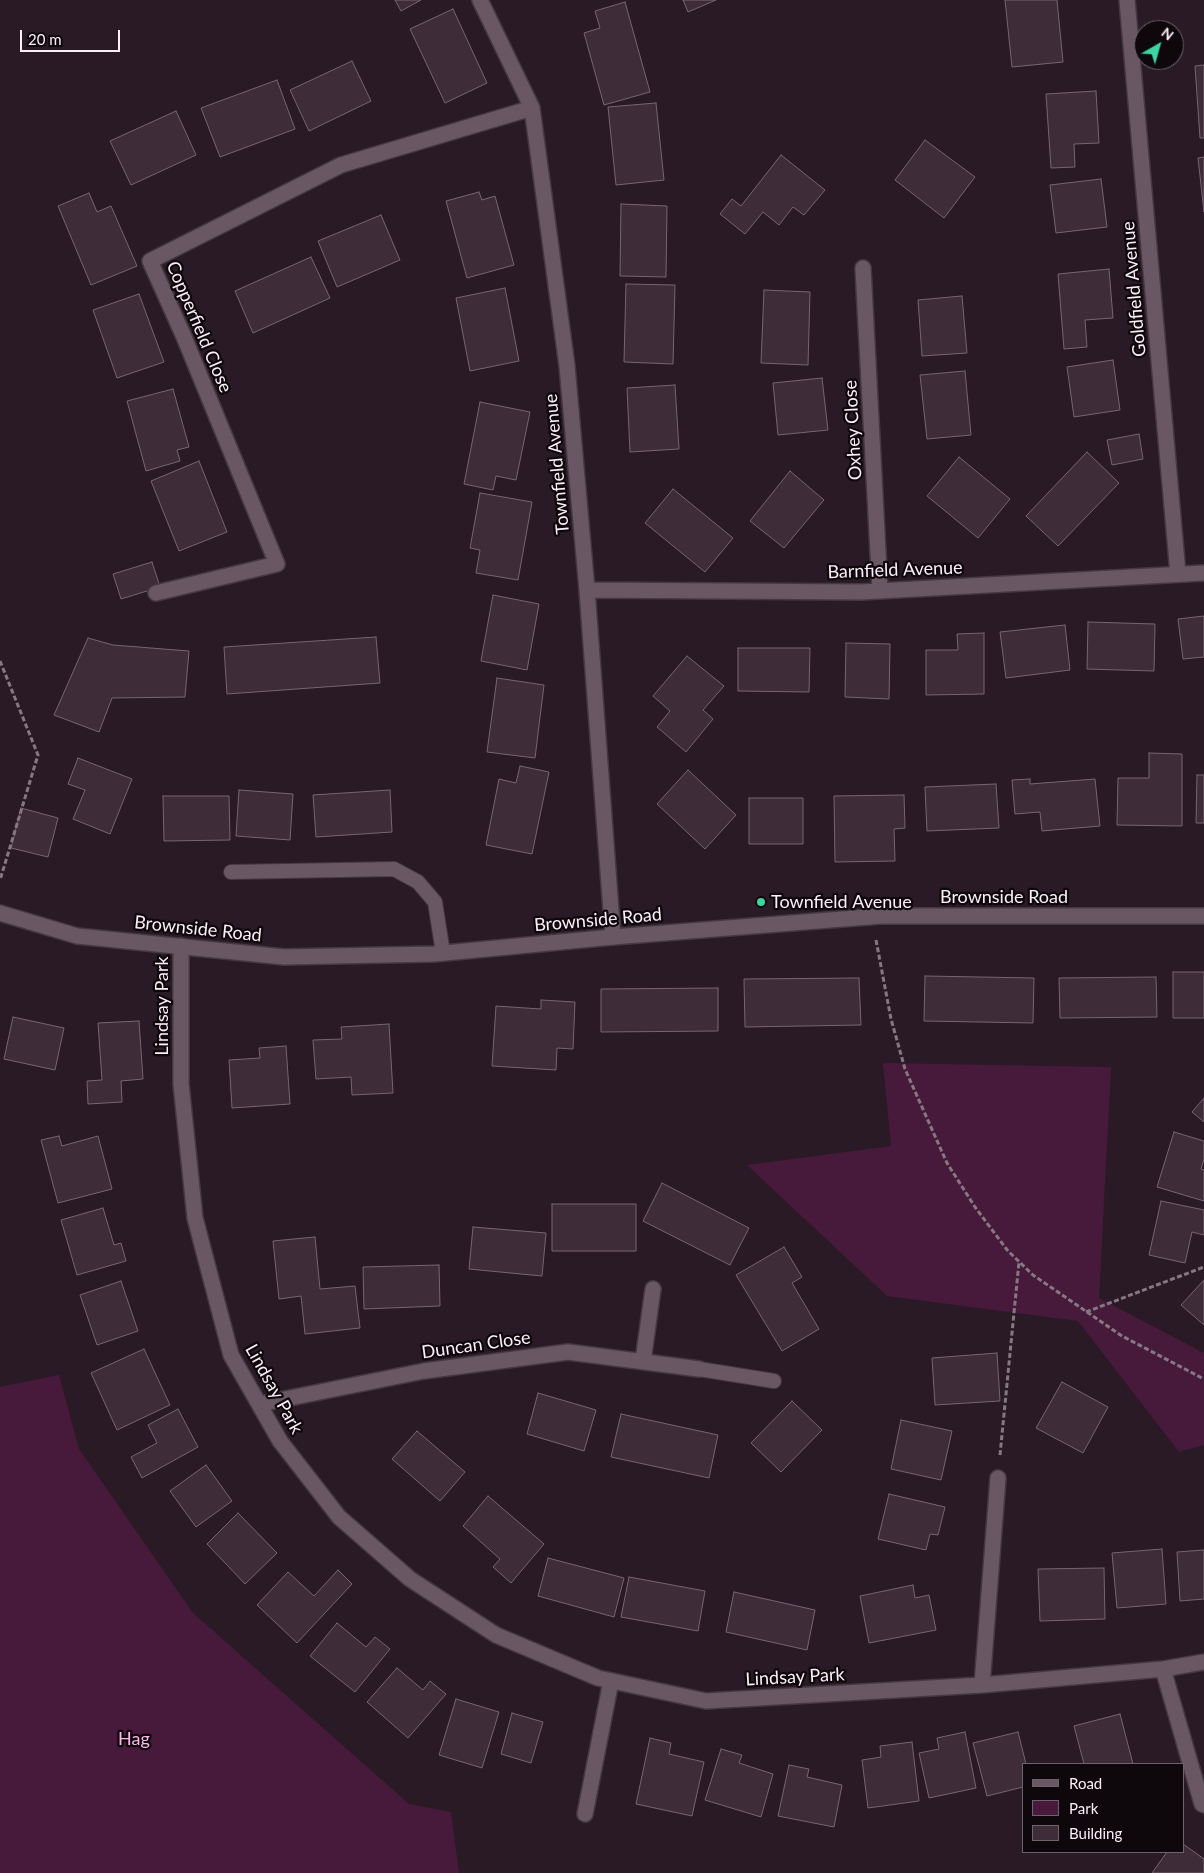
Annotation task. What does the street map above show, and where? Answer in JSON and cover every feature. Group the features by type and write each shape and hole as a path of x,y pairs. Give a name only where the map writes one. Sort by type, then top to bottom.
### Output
{"street":[{"name":"Townfield Avenue","path":"480,0 532,108 567,366 587,590 612,937"},
{"name":"Goldfield Avenue","path":"1127,0 1178,574"},
{"name":"Copperfield Close","path":"156,593 277,564 184,337 150,260 341,165 532,108"},
{"name":"Oxhey Close","path":"863,268 880,590"},
{"name":"Barnfield Avenue","path":"587,590 880,590 1204,573"},
{"name":"Brownside Road","path":"0,913 77,936 284,957 443,953 612,937 872,917 1204,916"},
{"name":"Lindsay Park","path":"181,946 181,1084 195,1218 232,1355 280,1440 339,1517 410,1579 496,1635 598,1678 706,1701 982,1685 1163,1669 1204,1662"},
{"path":"643,1362 652,1289"},
{"name":"Duncan Close","path":"260,1404 424,1371 568,1352 699,1369"},
{"path":"982,1685 998,1478"},
{"path":"1163,1669 1202,1804 1204,1805"},
{"path":"585,1814 611,1681"}],"lane":[{"path":"231,872 394,869 418,882 435,902 443,953"},
{"path":"699,1369 774,1381"}],"path":[{"path":"0,661 38,755 0,880"},
{"path":"872,917 891,1019 905,1069 947,1163 975,1207 1008,1251 1033,1275 1122,1336 1204,1379"},
{"path":"998,1478 1019,1261"},
{"path":"1086,1312 1204,1268"}],"green space":[{"path":"883,1063 1111,1067 1099,1298 1204,1353 1204,1445 1179,1452 1078,1321 887,1296 747,1165 891,1146"},
{"name":"Hag","path":"59,1375 79,1449 193,1613 409,1804 451,1812 459,1873 0,1873 0,1387"}],"building":[{"path":"395,0 421,0 401,11"},
{"path":"683,0 716,0 688,12"},
{"path":"1005,0 1057,0 1063,62 1012,67"},
{"path":"625,2 650,92 604,105 584,33 600,28 595,11"},
{"path":"453,9 487,83 445,103 410,29"},
{"path":"352,61 371,101 309,131 290,90"},
{"path":"1204,65 1204,138 1200,138 1195,66"},
{"path":"277,80 295,129 220,157 201,108"},
{"path":"1096,91 1099,143 1074,144 1075,167 1051,168 1046,94"},
{"path":"656,103 664,180 616,185 608,107"},
{"path":"176,111 196,155 131,185 110,141"},
{"path":"925,140 975,177 944,218 895,180"},
{"path":"781,155 825,190 804,215 793,207 779,225 763,212 745,234 720,214 732,199 741,206"},
{"path":"1204,157 1204,212 1198,158"},
{"path":"1101,179 1107,227 1056,233 1050,185"},
{"path":"479,192 482,200 495,196 514,265 467,278 446,201"},
{"path":"89,193 97,212 111,206 137,266 91,285 58,206"},
{"path":"621,204 667,206 666,277 620,276"},
{"path":"381,215 400,260 337,287 318,241"},
{"path":"311,257 330,298 253,333 235,291"},
{"path":"1109,269 1113,318 1085,320 1087,347 1064,349 1058,274"},
{"path":"626,284 675,285 673,364 624,362"},
{"path":"505,288 519,361 470,371 456,298"},
{"path":"764,290 810,292 808,365 761,363"},
{"path":"139,294 164,362 117,378 93,310"},
{"path":"962,296 967,353 922,356 918,300"},
{"path":"1113,360 1120,410 1074,417 1067,367"},
{"path":"965,371 971,435 927,439 920,375"},
{"path":"822,378 828,430 778,435 773,383"},
{"path":"675,385 679,449 630,452 627,388"},
{"path":"173,389 189,447 177,450 180,461 146,471 127,401"},
{"path":"480,402 530,412 516,480 496,476 493,490 464,484"},
{"path":"1139,434 1143,459 1112,465 1107,440"},
{"path":"1087,452 1119,483 1058,546 1026,516"},
{"path":"959,457 1010,499 978,538 927,496"},
{"path":"199,461 227,532 179,551 151,481"},
{"path":"790,471 824,500 784,548 750,521"},
{"path":"673,489 733,538 705,572 645,523"},
{"path":"480,493 532,502 518,580 476,573 480,550 470,548"},
{"path":"152,562 160,587 121,599 113,574"},
{"path":"493,595 539,604 527,670 481,661"},
{"path":"1204,616 1204,657 1183,659 1178,619"},
{"path":"1088,622 1155,624 1154,671 1087,669"},
{"path":"1065,625 1070,670 1006,678 1000,632"},
{"path":"984,633 984,694 926,695 926,650 958,650 957,634"},
{"path":"376,637 380,683 227,694 224,647"},
{"path":"88,638 113,645 189,651 185,697 112,698 99,732 54,715"},
{"path":"846,643 890,644 889,699 845,697"},
{"path":"738,648 810,648 809,692 738,691"},
{"path":"687,656 724,686 703,710 713,719 686,752 657,727 670,711 653,696"},
{"path":"497,678 544,685 535,758 487,752"},
{"path":"1149,753 1182,754 1182,826 1117,825 1118,778 1149,778"},
{"path":"78,758 132,779 110,834 73,819 85,790 68,784"},
{"path":"520,766 549,772 532,854 486,845 499,779 516,783"},
{"path":"688,770 736,815 705,849 657,804"},
{"path":"1197,775 1204,775 1204,823 1196,823"},
{"path":"1030,779 1030,784 1095,779 1100,826 1042,831 1040,812 1015,814 1012,780"},
{"path":"996,784 999,828 927,831 925,787"},
{"path":"239,790 293,794 290,840 236,836"},
{"path":"390,790 392,832 316,837 313,795"},
{"path":"904,795 905,828 894,829 895,861 835,862 834,796"},
{"path":"163,796 229,796 230,840 164,841"},
{"path":"749,798 803,798 803,844 749,844"},
{"path":"21,808 58,818 48,857 11,848"},
{"path":"1173,972 1204,972 1204,1018 1173,1018"},
{"path":"925,976 1034,978 1033,1023 924,1021"},
{"path":"1156,977 1157,1017 1060,1018 1059,978"},
{"path":"859,978 861,1025 745,1027 744,979"},
{"path":"718,988 718,1031 601,1032 601,989"},
{"path":"541,1000 575,1002 573,1049 557,1048 556,1070 492,1066 496,1006 541,1009"},
{"path":"13,1017 64,1028 55,1070 4,1059"},
{"path":"139,1021 143,1079 121,1081 122,1102 88,1104 87,1081 102,1080 98,1023"},
{"path":"389,1024 393,1093 352,1095 351,1077 316,1079 313,1040 342,1039 341,1027"},
{"path":"286,1046 290,1104 232,1108 229,1060 260,1058 259,1048"},
{"path":"1204,1098 1204,1122 1192,1112"},
{"path":"1174,1132 1204,1141 1204,1159 1201,1169 1204,1170 1204,1201 1157,1187"},
{"path":"59,1136 62,1146 98,1136 112,1189 58,1203 41,1140"},
{"path":"662,1183 749,1228 730,1265 643,1221"},
{"path":"1161,1201 1204,1210 1204,1235 1192,1232 1185,1263 1149,1255"},
{"path":"552,1204 636,1204 636,1251 552,1251"},
{"path":"103,1208 114,1245 121,1243 126,1261 77,1275 61,1220"},
{"path":"473,1227 546,1233 542,1276 469,1269"},
{"path":"315,1237 320,1289 355,1286 360,1328 305,1334 301,1296 279,1299 273,1241"},
{"path":"784,1247 802,1277 792,1283 819,1329 782,1351 736,1275"},
{"path":"439,1265 440,1306 364,1309 363,1267"},
{"path":"1204,1280 1204,1325 1181,1305"},
{"path":"121,1281 138,1331 97,1345 80,1295"},
{"path":"144,1349 170,1405 117,1430 91,1373"},
{"path":"997,1353 1000,1401 935,1405 932,1358"},
{"path":"1062,1382 1108,1407 1083,1453 1036,1428"},
{"path":"538,1393 596,1410 584,1451 527,1434"},
{"path":"792,1401 822,1430 781,1472 751,1443"},
{"path":"178,1409 198,1447 142,1478 131,1457 157,1443 148,1425"},
{"path":"621,1414 718,1435 709,1478 611,1457"},
{"path":"901,1420 952,1431 941,1480 891,1469"},
{"path":"417,1431 465,1472 440,1501 392,1459"},
{"path":"206,1465 232,1501 196,1527 170,1491"},
{"path":"889,1494 945,1507 938,1535 930,1534 926,1550 878,1539"},
{"path":"488,1496 544,1544 511,1583 493,1567 500,1559 463,1526"},
{"path":"238,1513 277,1553 245,1584 207,1544"},
{"path":"1162,1549 1166,1604 1117,1608 1112,1553"},
{"path":"1204,1550 1204,1599 1180,1601 1177,1552"},
{"path":"548,1558 624,1578 614,1617 538,1596"},
{"path":"1104,1568 1105,1619 1040,1621 1038,1569"},
{"path":"338,1570 352,1584 297,1643 257,1605 288,1572 314,1596"},
{"path":"629,1577 705,1591 698,1631 621,1617"},
{"path":"913,1585 915,1598 929,1595 936,1630 869,1643 860,1596"},
{"path":"734,1592 815,1610 807,1650 726,1632"},
{"path":"337,1623 366,1647 375,1637 390,1649 355,1692 310,1656"},
{"path":"397,1668 423,1690 430,1681 446,1694 408,1738 367,1702"},
{"path":"456,1699 499,1712 482,1768 439,1755"},
{"path":"512,1713 543,1722 531,1763 501,1754"},
{"path":"1120,1714 1133,1763 1084,1763 1074,1726"},
{"path":"965,1732 976,1788 929,1798 919,1753 939,1749 937,1738"},
{"path":"1018,1732 1026,1763 1022,1763 1022,1787 987,1796 973,1743"},
{"path":"650,1738 671,1743 669,1754 704,1762 692,1816 636,1804"},
{"path":"912,1742 919,1801 868,1808 862,1760 881,1757 880,1746"},
{"path":"721,1749 742,1755 739,1763 773,1774 761,1817 705,1800"},
{"path":"789,1765 809,1769 807,1777 842,1785 834,1827 778,1816"},
{"path":"1184,1845 1204,1859 1204,1873 1152,1873 1166,1853 1184,1853"}],"place":[{"name":"Townfield Avenue","path":"761,902"}]}
